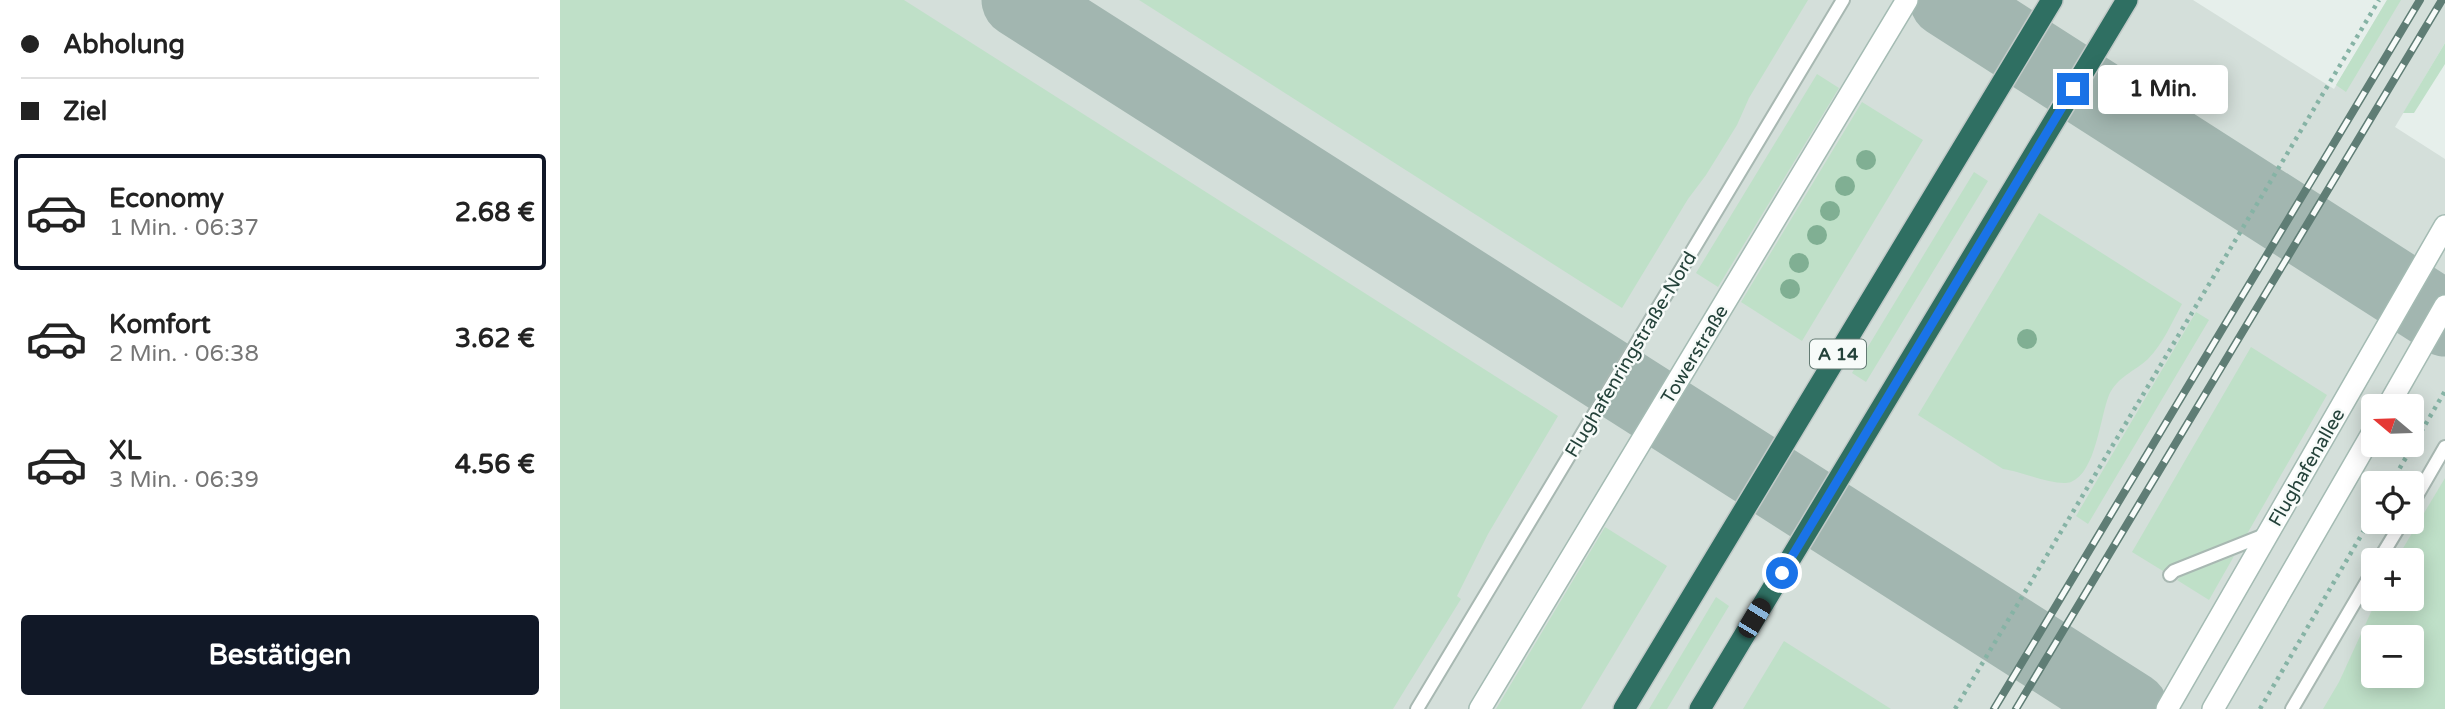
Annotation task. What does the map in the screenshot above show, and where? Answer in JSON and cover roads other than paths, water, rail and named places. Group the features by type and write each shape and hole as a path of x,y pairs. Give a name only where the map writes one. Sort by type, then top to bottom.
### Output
{"highway":[{"name":"A 14","path":"1624,709 2052,0"},
{"path":"1700,709 2127,0"}],"main road":[{"name":"Towerstraße","path":"1480,709 1907,0"},
{"name":"Flughafenallee","path":"2167,709 2445,226"},
{"path":"2395,394 2445,306"},
{"name":"Flughafenallee","path":"2213,709 2361,453"}],"lane":[{"name":"Flughafenringstraße-Nord","path":"1417,709 1843,0"},
{"path":"2424,483 2445,447"},
{"path":"2170,575 2174,571 2268,534"},
{"path":"2292,709 2361,591"}],"railway":[{"path":"1994,709 2420,0"},
{"path":"2016,709 2442,0"}]}
